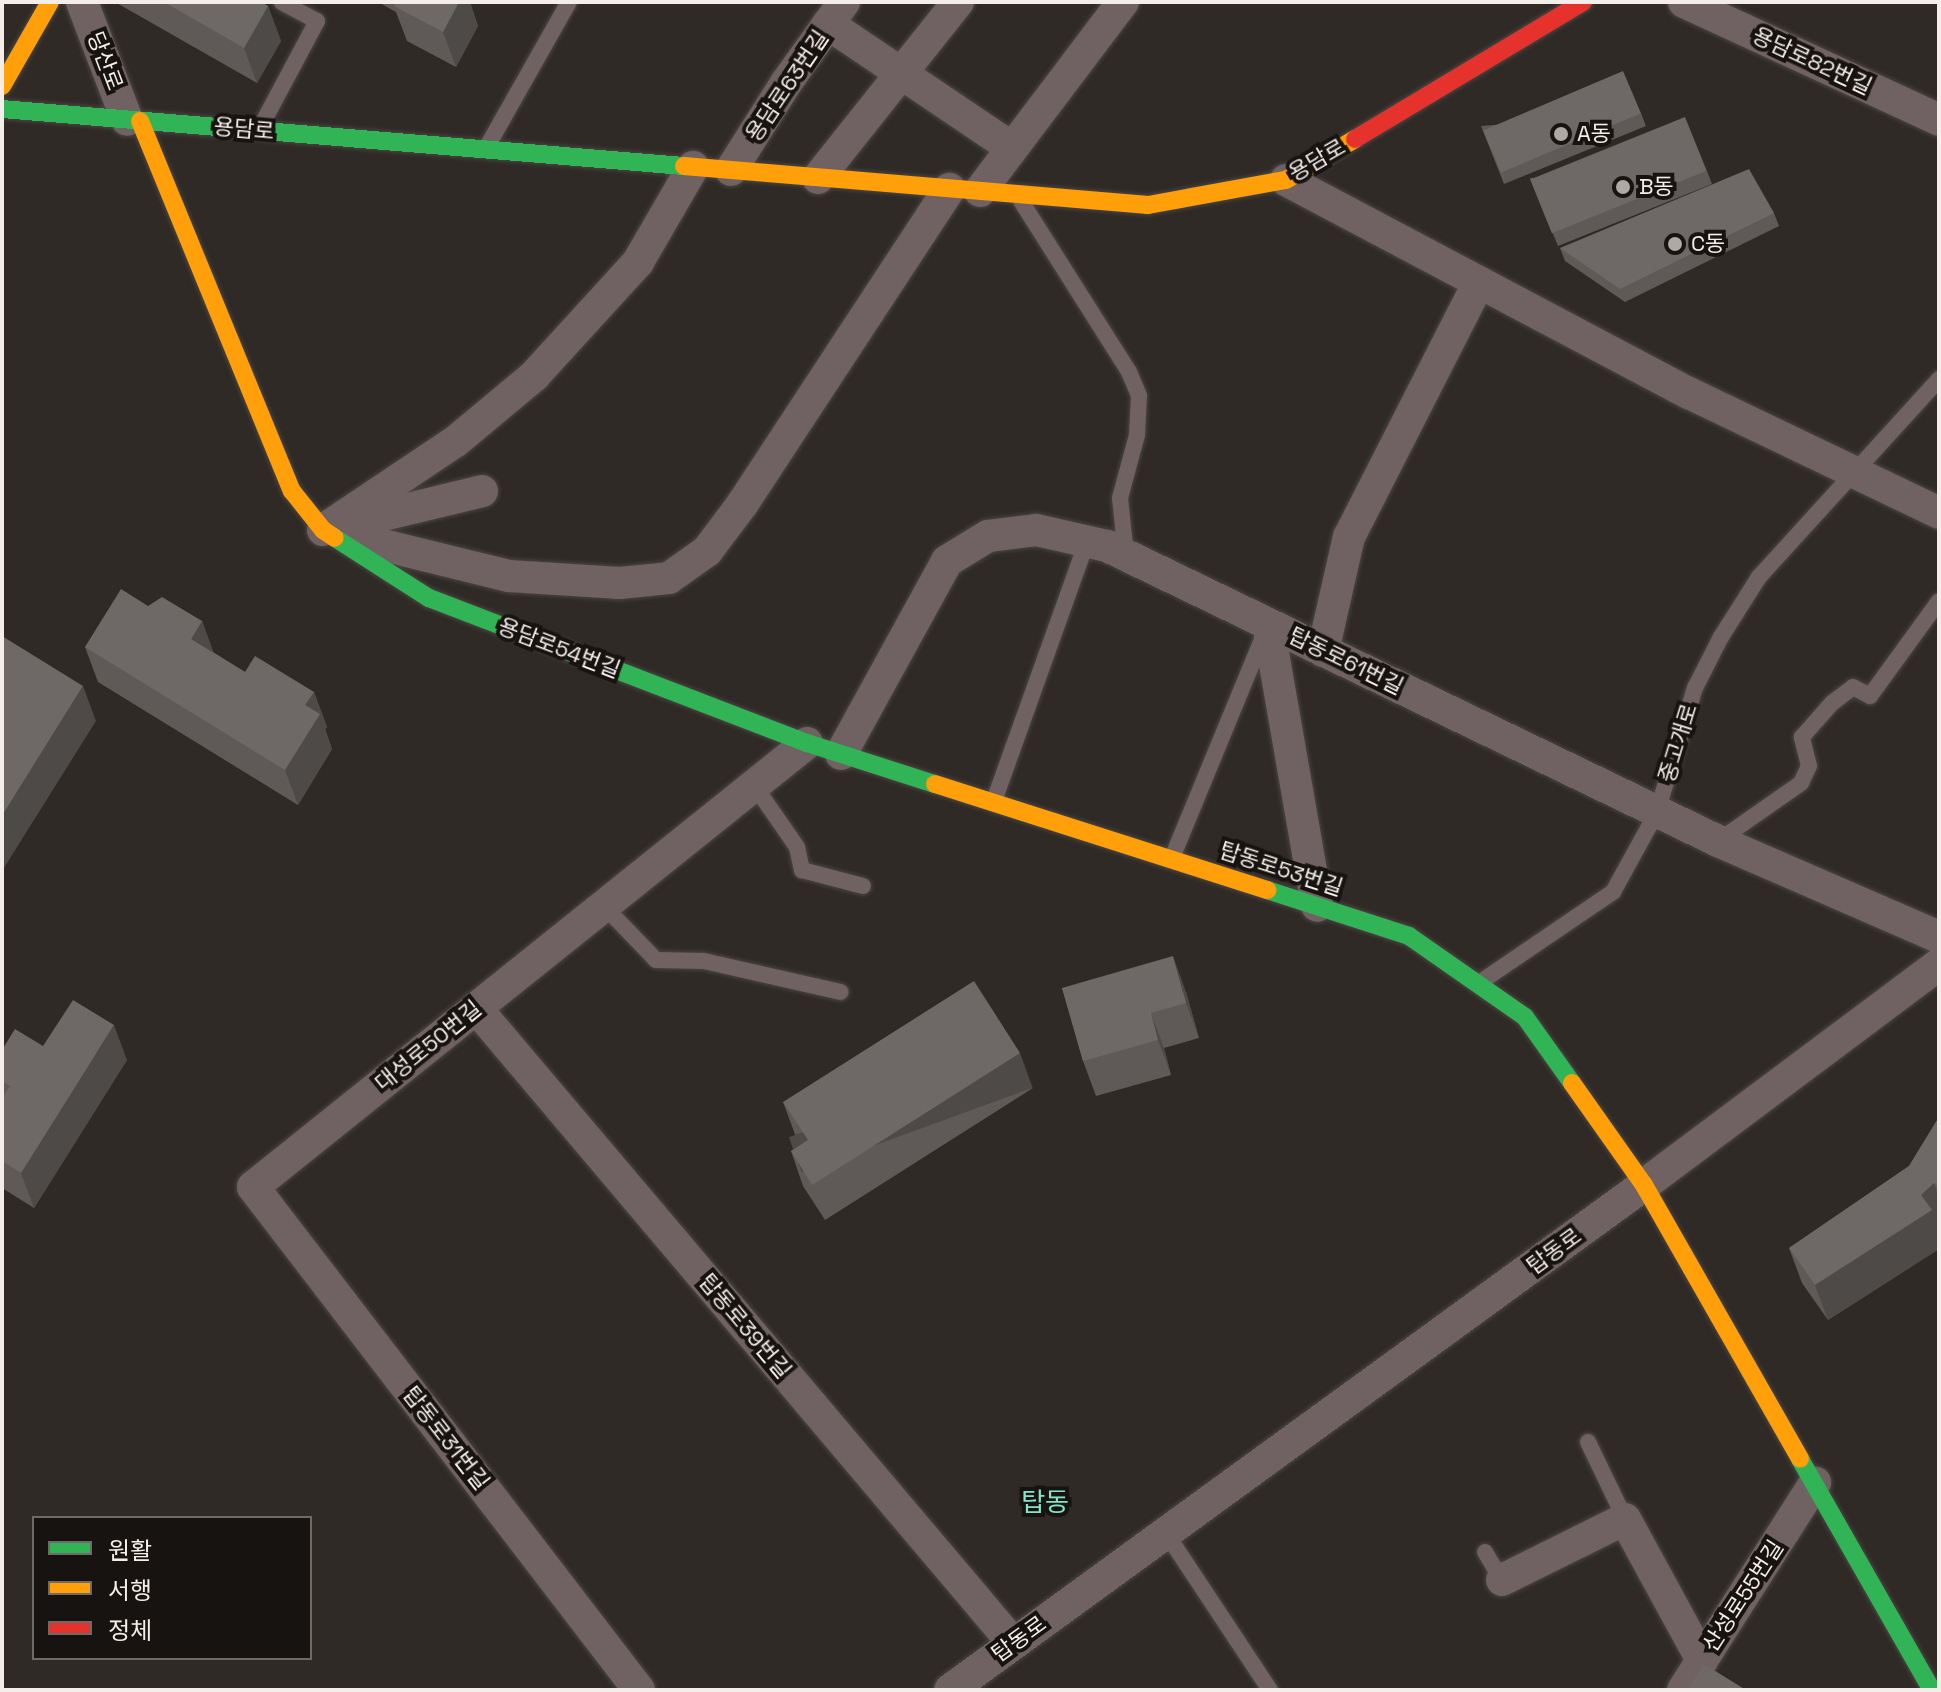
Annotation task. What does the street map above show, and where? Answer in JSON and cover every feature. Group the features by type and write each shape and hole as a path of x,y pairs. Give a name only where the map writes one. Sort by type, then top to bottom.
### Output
{"street":[{"path":"2,86 50,2"},
{"name":"당산로","path":"82,2 134,120"},
{"path":"818,178 958,2"},
{"path":"323,530 509,576 620,583 669,578 707,551 965,190 1012,148 1123,2"},
{"name":"용담로82번길","path":"1684,2 1939,120"},
{"name":"용담로","path":"2,109 1148,205 1286,180 1569,5"},
{"path":"836,13 902,72 1012,148"},
{"name":"용담로63번길","path":"731,170 786,83 836,13"},
{"name":"용담로54번길","path":"134,120 292,491 323,530 429,598 807,743"},
{"path":"323,530 456,441 534,376 638,262 693,167"},
{"path":"1286,180 1689,393 1939,513"},
{"path":"1323,651 1349,537 1479,282"},
{"path":"323,530 482,491"},
{"name":"탑동로61번길","path":"841,754 947,561 988,536 1036,530 1087,541 1126,555 1718,841 1939,937"},
{"path":"1268,624 1317,906"},
{"name":"탑동로53번길","path":"807,743 1409,936 1525,1017 1644,1185"},
{"name":"대성로50번길","path":"253,1187 807,743"},
{"name":"탑동로","path":"950,1690 1644,1185 1939,964"},
{"name":"탑동로39번길","path":"476,1008 1013,1643"},
{"path":"1644,1185 1932,1690"},
{"name":"탑동로31번길","path":"253,1187 639,1690"},
{"name":"산성로55번길","path":"1625,1519 1702,1660 1815,1483"},
{"path":"1502,1580 1625,1519"},
{"path":"1683,1690 1702,1660"}],"lane":[{"path":"258,130 317,21 282,2"},
{"path":"485,150 569,2"},
{"path":"1017,194 1129,372 1139,396 1137,435 1120,498 1126,555"},
{"name":"중고개로","path":"1478,984 1613,892 1657,812 1695,688 1721,637 1759,577 1939,379"},
{"path":"994,803 1087,541"},
{"path":"1718,841 1801,783 1809,766 1802,737 1832,703 1853,687 1870,696 1939,601"},
{"path":"1171,860 1268,624"},
{"path":"754,785 797,847 802,870 863,886"},
{"path":"604,906 656,960 704,961 841,992"},
{"path":"1588,1442 1625,1519"},
{"path":"1166,1533 1270,1690"},
{"path":"1485,1552 1502,1580"}],"building":[{"path":"164,2 261,2 268,6 244,48"},
{"path":"396,2 459,2 443,32 394,6"},
{"name":"A동","path":"1623,71 1641,113 1501,173 1483,130"},
{"name":"B동","path":"1685,117 1707,171 1552,233 1530,180"},
{"name":"C동","path":"1749,169 1774,213 1620,289 1560,248"},
{"path":"121,589 148,606 162,597 202,621 191,639 245,672 255,656 314,692 305,705 320,714 285,770 85,647"},
{"path":"2,636 83,686 2,816"},
{"path":"1173,956 1186,1003 1151,1013 1158,1040 1083,1061 1062,988"},
{"path":"974,981 1020,1053 812,1185 791,1151 808,1140 783,1102"},
{"path":"73,1000 114,1025 21,1173 2,1161 2,1098 10,1086 2,1081 2,1050 15,1029 43,1046"},
{"path":"1939,1117 1939,1186 1934,1183 1921,1195 1932,1210 1815,1285 1789,1248 1909,1166"},
{"path":"1704,1664 1746,1690 1687,1690"}],"traffic: fast":[{"path":"2,109 684,166"},
{"path":"335,538 429,598 807,743 935,784"},
{"path":"1267,890 1409,936 1525,1017 1572,1083"},
{"path":"1800,1459 1932,1690"}],"traffic: slow":[{"path":"2,86 50,2"},
{"path":"140,121 292,491 323,530 335,538"},
{"path":"684,166 1148,205 1286,180 1355,139"},
{"path":"935,784 1267,890"},
{"path":"1572,1083 1644,1185 1800,1459"}],"traffic: jam":[{"path":"1355,139 1583,2"}],"place":[{"name":"A동","path":"1561,134"},
{"name":"B동","path":"1623,187"},
{"name":"C동","path":"1675,244"}],"district":[{"name":"탑동","path":"1045,1503"}]}
